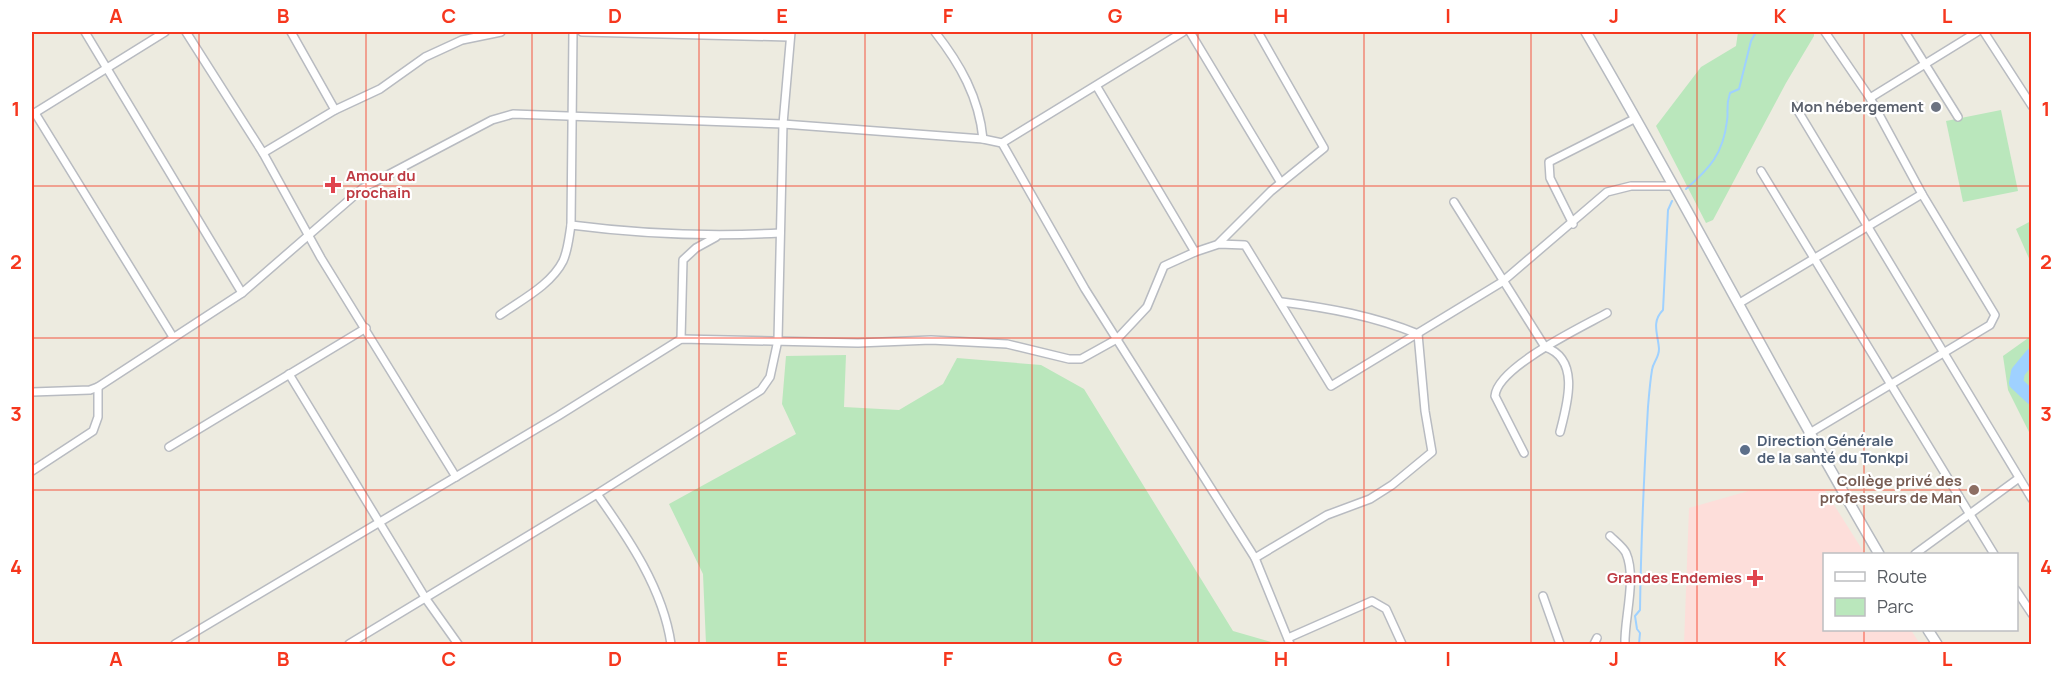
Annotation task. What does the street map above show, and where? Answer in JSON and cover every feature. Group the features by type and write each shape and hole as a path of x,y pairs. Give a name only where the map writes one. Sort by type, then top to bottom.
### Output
{"main road":[{"path":"1586,32 1674,186 1808,434 1878,553"},
{"path":"1929,631 1937,645"}],"street":[{"path":"85,32 242,293"},
{"path":"165,32 33,114 172,337"},
{"path":"186,32 263,153 310,233 321,258 456,477"},
{"path":"291,32 334,110"},
{"path":"263,153 334,110 380,89 425,57 462,40 501,32"},
{"path":"500,315 555,274 566,254 571,225 574,116 573,32"},
{"path":"349,645 597,494 760,390 770,377 778,340 783,124 790,34 582,32"},
{"path":"935,32 958,62 973,95 983,139"},
{"path":"32,392 90,390 98,387 242,293 363,188 492,120 513,114 783,124 983,139 1002,143 1097,87 1183,32"},
{"path":"1190,32 1281,183"},
{"path":"1219,244 1281,183 1323,150 1324,146 1258,32"},
{"path":"1808,434 1990,325 1995,315 1922,194 1870,98 1825,32"},
{"path":"1905,32 1958,117"},
{"path":"1870,98 1977,32"},
{"path":"1984,32 2031,106"},
{"path":"1097,87 1195,252"},
{"path":"1795,106 2031,499"},
{"path":"1573,224 1550,178 1550,162 1636,118"},
{"path":"1002,143 1117,339 1255,558 1289,641 1372,601 1386,609 1402,645"},
{"path":"1761,171 1993,553"},
{"path":"175,645 681,339 858,343 931,340 1007,344 1070,359 1094,354 1117,339 1147,307 1164,266 1219,244 1245,244 1331,386 1502,282 1573,224 1599,198 1619,188 1674,186"},
{"path":"1738,304 1922,194"},
{"path":"1454,202 1502,282 1545,347 1556,351 1566,366 1570,384 1560,432"},
{"path":"571,225 629,232 718,236 780,233"},
{"path":"681,339 683,260 696,248 718,236"},
{"path":"1282,302 1355,314 1389,322 1418,333"},
{"path":"1524,453 1495,396 1496,388 1501,380 1545,347 1607,313"},
{"path":"168,447 366,328"},
{"path":"1255,558 1327,514 1370,499 1429,457 1433,443 1425,411 1418,333"},
{"path":"289,374 426,599 458,645"},
{"path":"32,471 93,431 98,417 98,387"},
{"path":"1918,553 2019,478"},
{"path":"597,494 626,535 651,582 662,607 671,645"},
{"path":"1610,536 1623,548 1628,561 1630,602 1626,645"},
{"path":"2018,593 2031,614"},
{"path":"1544,596 1560,645"}],"shaded area":[{"name":"Grandes Endemies","path":"1824,489 1864,553 1823,553 1823,631 1912,631 1920,644 1684,644 1689,508 1752,490"}],"green space":[{"path":"1738,32 1814,32 1814,36 1786,83 1713,220 1706,223 1656,126 1701,67 1736,46"},
{"path":"2001,110 2018,191 1963,202 1946,121"},
{"path":"2031,221 2031,263 2016,229"},
{"path":"2031,336 2031,436 2008,390 2003,356"},
{"path":"846,355 844,407 899,410 943,384 957,358 1041,365 1084,389 1233,631 1278,644 706,644 703,574 669,504 796,434 782,404 786,356"}],"waterway":[{"path":"1686,189 1702,174 1719,151 1725,133 1730,93 1739,89 1751,41 1756,32"},
{"path":"1639,644 1640,633 1635,616 1640,610 1648,407 1652,370 1659,352 1656,324 1663,310 1668,210 1672,201"},
{"path":"2032,355 2018,372 2016,383 2032,398"}],"place":[{"name":"Mon hébergement","path":"1936,107"},
{"name":"Amour du prochain","path":"333,185"},
{"name":"Direction Générale de la santé du Tonkpi","path":"1745,450"},
{"name":"Collège privé des professeurs de Man","path":"1974,490"},
{"name":"Grandes Endemies","path":"1755,578"}]}
